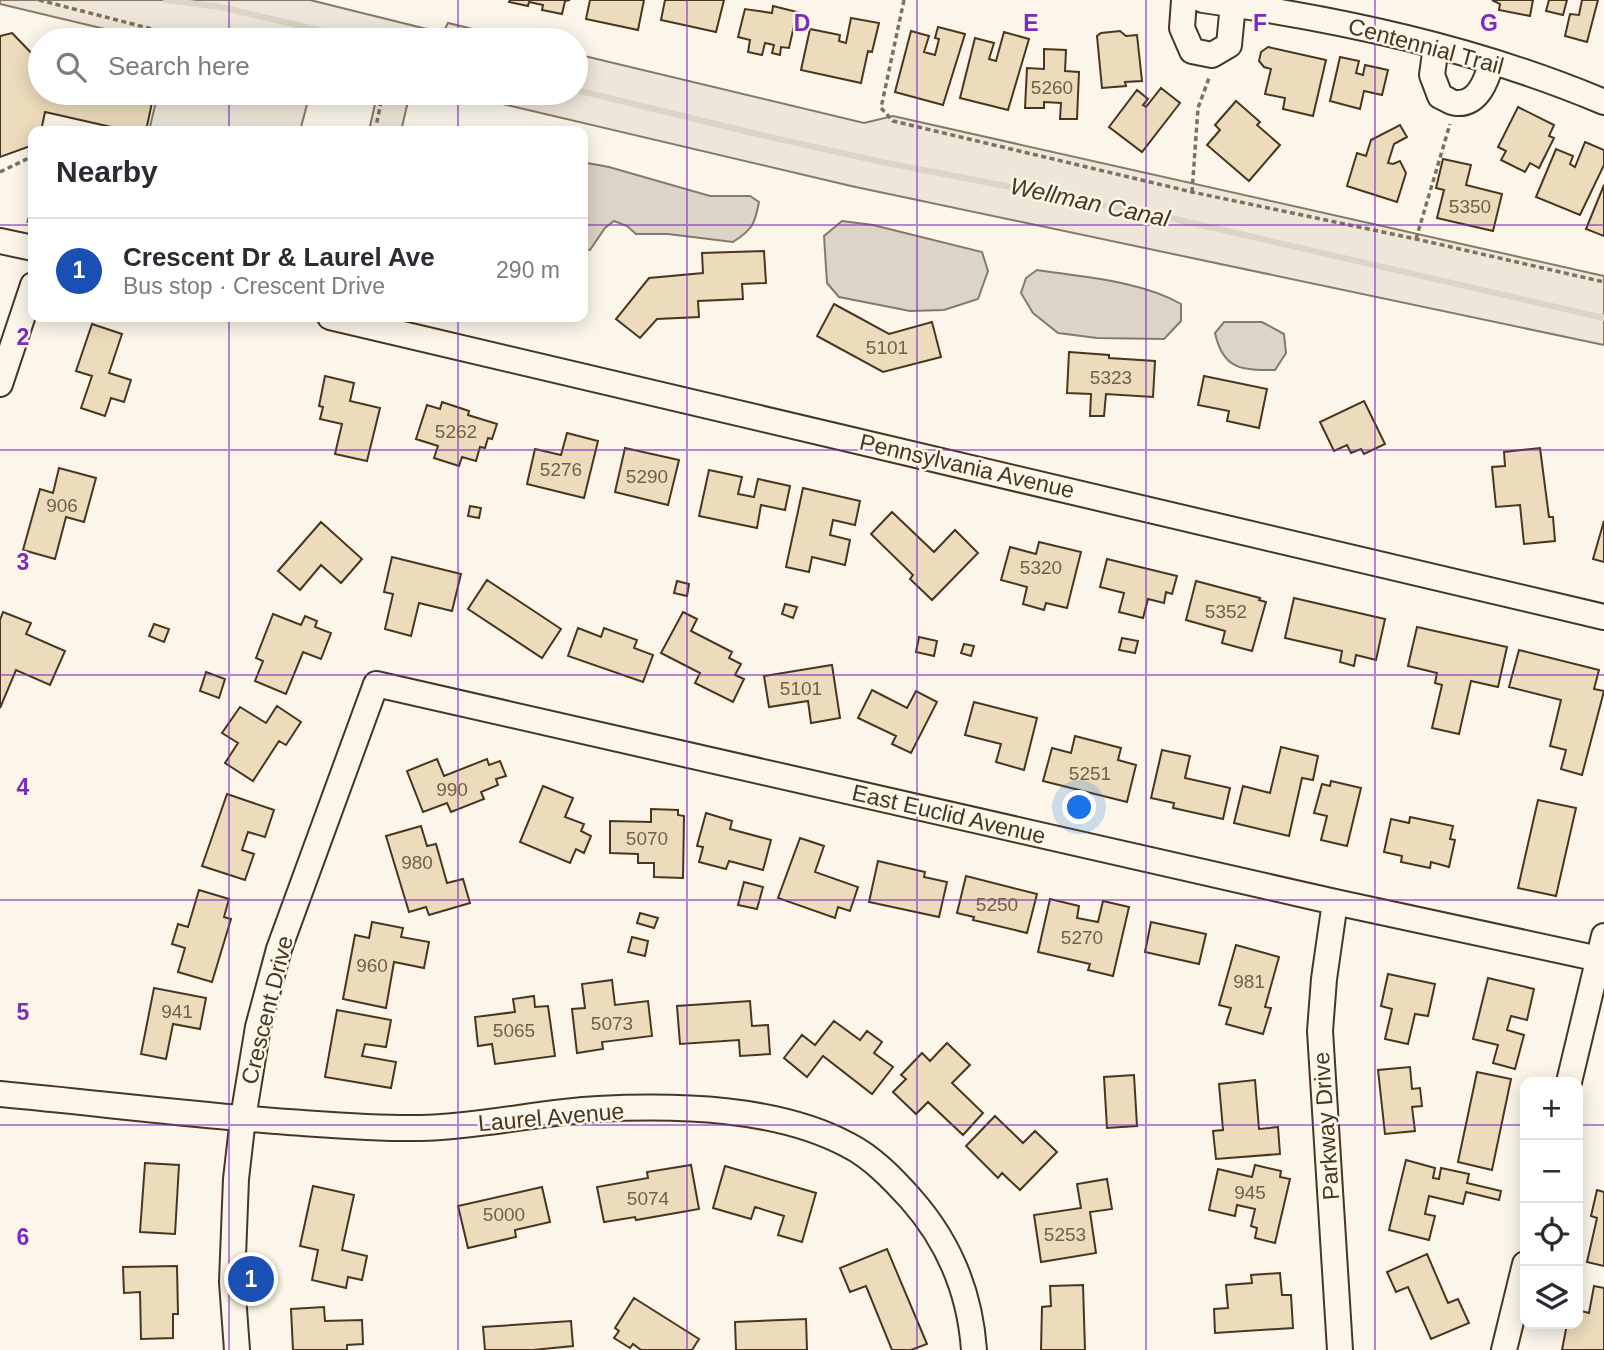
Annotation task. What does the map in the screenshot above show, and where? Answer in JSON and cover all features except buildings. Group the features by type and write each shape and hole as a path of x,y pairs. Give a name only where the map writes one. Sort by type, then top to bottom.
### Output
{"street":[{"path":"1184,0 1182,28 1192,51 1212,55 1229,45 1233,4"},
{"name":"Centennial Trail","path":"1203,0 1306,15 1436,46 1566,86 1604,102"},
{"path":"1436,46 1432,75 1440,96 1456,103 1469,101 1485,85 1492,62"},
{"path":"0,241 28,247"},
{"path":"0,384 28,300"},
{"name":"Pennsylvania Avenue","path":"351,322 1604,617"},
{"name":"East Euclid Avenue","path":"376,684 1335,902 1602,951"},
{"name":"Crescent Drive","path":"237,1350 232,1282 236,1179 258,1027 279,949 376,684"},
{"name":"Parkway Drive","path":"1335,902 1320,1031 1340,1350"},
{"path":"1570,1077 1602,951"},
{"name":"Laurel Avenue","path":"0,1094 356,1127 422,1128 597,1109 697,1110 755,1115 803,1126 850,1145 892,1177 925,1215 952,1259 968,1307 974,1350"},
{"path":"1504,1350 1525,1266"}],"path":[{"path":"39,0 148,28"},
{"path":"904,0 881,108 892,121 1192,192 1604,282"},
{"path":"1192,192 1198,108 1214,66 1212,55"},
{"path":"1416,239 1456,103"},
{"path":"376,126 380,105"},
{"path":"0,172 28,158"}],"shaded area":[{"path":"0,0 310,0 423,28 101,28 0,4"},
{"path":"448,23 469,28 446,28"},
{"path":"588,57 864,123 893,116 1604,276 1604,345 851,186 507,105 588,105"},
{"path":"155,105 307,105 301,126 150,126"},
{"path":"375,105 407,105 402,126 370,126"},
{"path":"588,163 710,196 750,196 759,202 752,226 733,242 668,234 636,234 627,226 614,221 605,228 590,250"},
{"path":"842,221 873,225 982,252 988,271 978,299 944,310 910,311 839,297 827,283 824,236"},
{"path":"1037,270 1111,281 1165,296 1181,304 1181,321 1164,339 1097,338 1058,333 1033,313 1021,293 1026,278"},
{"path":"1224,322 1262,322 1284,334 1286,353 1275,370 1244,368 1229,361 1223,354 1215,333"}],"waterway":[{"name":"Wellman Canal","path":"166,0 220,7 310,28"},
{"name":"Wellman Canal","path":"588,93 882,162 1166,217 1604,318"}],"place":[{"name":"Crescent Dr & Laurel Ave","path":"251,1279"}]}
